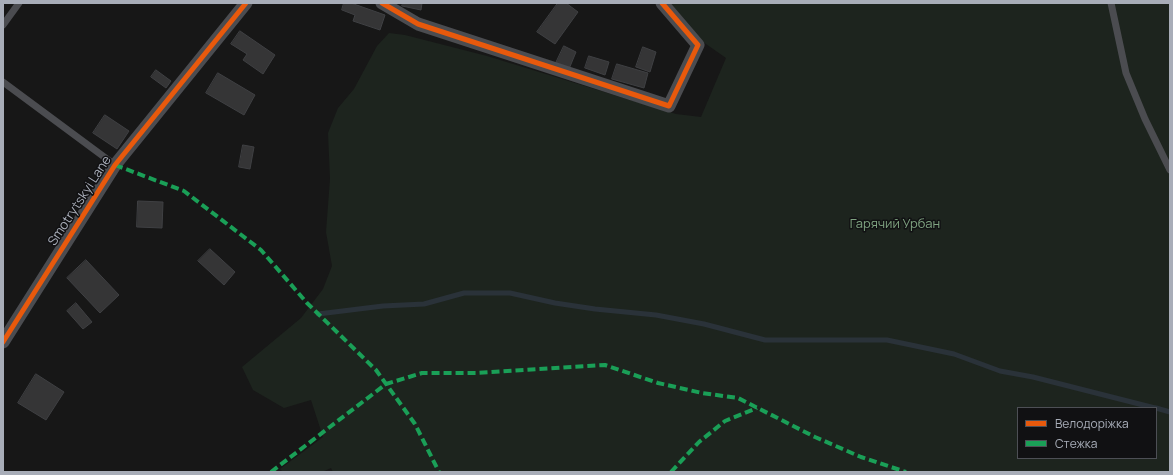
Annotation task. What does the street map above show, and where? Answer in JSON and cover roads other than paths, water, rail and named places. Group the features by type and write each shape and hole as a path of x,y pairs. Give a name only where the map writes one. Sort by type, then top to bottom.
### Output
{"street":[{"name":"Smotrytskyi Lane","path":"3,342 115,165 246,3"},
{"path":"382,3 418,24 669,106 698,45 662,3"}],"lane":[{"path":"3,25 19,3"},
{"path":"1111,3 1126,72 1145,119 1170,170"},
{"path":"3,82 115,165"}],"waterway":[{"path":"318,314 383,306 424,304 464,293 510,293 555,303 595,309 656,315 704,324 765,340 887,340 954,354 1000,371 1033,377 1151,407"},
{"path":"1157,408 1170,412"}],"park label":[{"name":"Гарячий Урбан","path":"895,224"}]}
